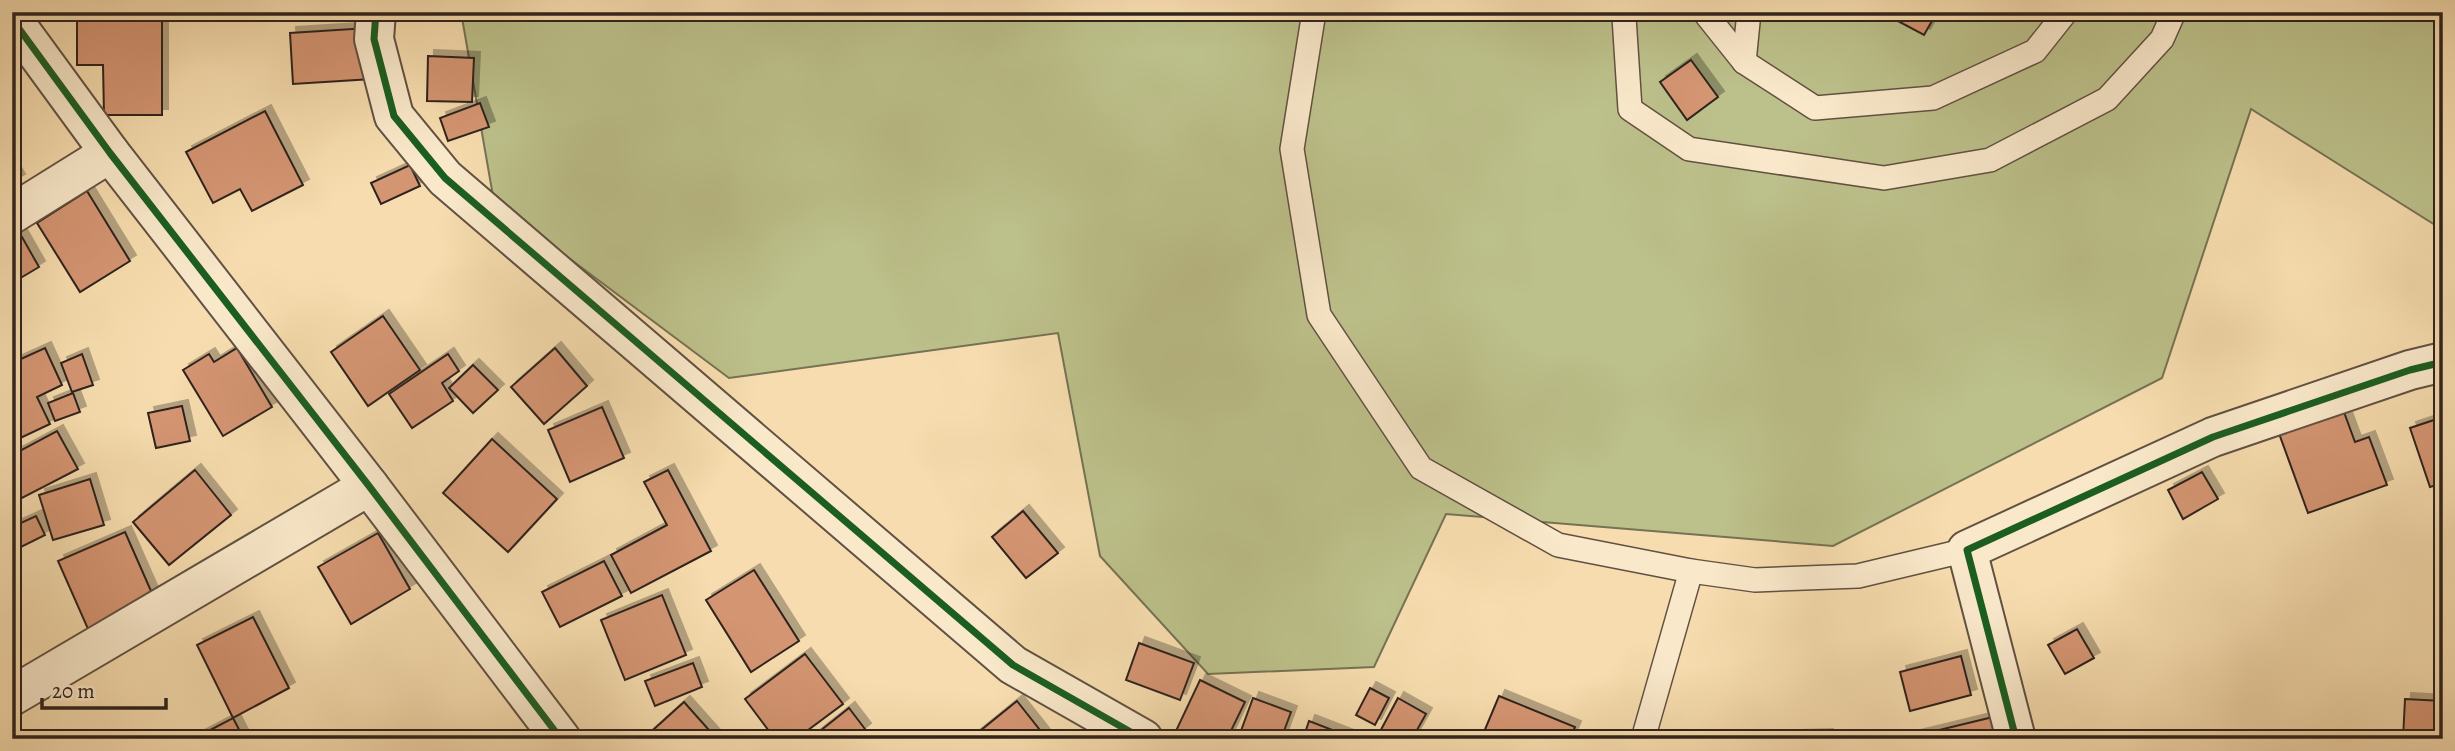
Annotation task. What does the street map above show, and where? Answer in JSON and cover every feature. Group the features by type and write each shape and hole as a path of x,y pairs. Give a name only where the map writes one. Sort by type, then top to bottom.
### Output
{"street":[{"path":"376,12 374,39 394,116 445,178 1013,664 1143,739"},
{"path":"12,19 110,153 369,486 561,739"},
{"path":"12,214 110,153"},
{"path":"2017,739 1966,550 2213,437 2410,370 2443,362"},
{"path":"12,696 369,486"}],"lane":[{"path":"1314,12 1292,149 1319,315 1421,468 1558,545 1691,571 1755,580 1858,576 1966,550"},
{"path":"1626,12 1624,17 1630,109 1689,149 1884,178 1990,160 2107,99 2162,39 2174,12"},
{"path":"1703,12 1744,62 1815,108 1933,97 2035,51 2066,12"},
{"path":"1744,62 1749,12"},
{"path":"1643,739 1691,571"}],"green space":[{"path":"461,12 2443,12 2443,230 2251,109 2162,378 1833,546 1446,514 1374,667 1208,674 1100,556 1058,333 729,378 494,202"}],"building":[{"path":"77,12 162,12 162,115 104,115 103,65 77,65"},
{"path":"1881,12 1937,12 1924,35"},
{"path":"368,28 372,79 293,84 290,33"},
{"path":"428,56 474,58 472,102 427,101"},
{"path":"1691,60 1718,97 1687,120 1660,82"},
{"path":"480,103 489,127 448,141 440,118"},
{"path":"265,111 303,185 252,211 240,189 213,203 186,152"},
{"path":"410,165 420,186 381,204 371,183"},
{"path":"12,168 19,180 12,184"},
{"path":"87,191 130,261 80,292 37,223"},
{"path":"18,230 39,267 12,283 12,234"},
{"path":"383,316 420,370 368,406 331,352"},
{"path":"45,348 62,385 37,397 50,424 12,442 12,363"},
{"path":"237,348 272,407 223,436 183,370 209,354 214,362"},
{"path":"555,348 587,386 544,424 511,387"},
{"path":"82,354 93,385 72,392 61,363"},
{"path":"448,354 459,371 442,383 453,401 412,428 389,394"},
{"path":"473,365 498,390 473,413 449,388"},
{"path":"73,393 80,412 55,421 48,403"},
{"path":"2341,404 2355,442 2369,437 2387,485 2308,513 2277,428"},
{"path":"182,406 190,441 156,448 148,413"},
{"path":"602,407 624,458 570,482 548,430"},
{"path":"2443,417 2443,483 2430,487 2410,428"},
{"path":"57,431 78,469 22,498 12,480 12,455"},
{"path":"492,439 557,499 508,552 443,493"},
{"path":"195,470 231,515 169,565 133,522"},
{"path":"668,470 711,551 631,593 611,555 667,525 644,482"},
{"path":"2202,472 2218,499 2183,519 2168,490"},
{"path":"90,479 104,525 53,540 39,495"},
{"path":"1023,511 1058,553 1026,578 992,537"},
{"path":"36,516 45,535 17,549 12,539 12,527"},
{"path":"125,532 155,600 88,629 58,561"},
{"path":"378,533 410,589 351,624 318,567"},
{"path":"604,561 622,596 560,627 542,592"},
{"path":"754,570 799,641 751,672 706,600"},
{"path":"662,595 686,655 625,680 601,620"},
{"path":"253,617 289,688 233,718 197,645"},
{"path":"2077,629 2094,658 2065,674 2048,645"},
{"path":"1139,643 1194,663 1180,700 1126,680"},
{"path":"805,654 843,704 796,739 775,739 745,699"},
{"path":"1961,656 1971,695 1910,711 1900,672"},
{"path":"693,663 702,687 655,706 645,681"},
{"path":"1200,680 1245,702 1227,739 1188,739 1175,733"},
{"path":"1370,688 1389,698 1375,725 1356,715"},
{"path":"1499,696 1575,727 1570,739 1481,739"},
{"path":"1253,698 1291,712 1281,739 1238,739"},
{"path":"1398,698 1426,714 1412,739 1376,739"},
{"path":"2405,699 2443,701 2443,739 2403,739"},
{"path":"1017,701 1047,739 970,739"},
{"path":"684,702 717,739 643,739"},
{"path":"849,708 865,729 853,739 810,739"},
{"path":"1993,717 1998,739 1902,739"},
{"path":"233,718 244,739 193,739"},
{"path":"1309,721 1353,738 1353,739 1303,739"},
{"path":"1827,735 1827,739 1763,739 1763,737"}],"cycle path":[{"path":"376,12 374,39 394,116 445,178 1013,665 1143,739"},
{"path":"12,19 110,153 369,486 561,739"},
{"path":"2016,739 1967,550 2213,437 2410,370 2443,362"}]}
